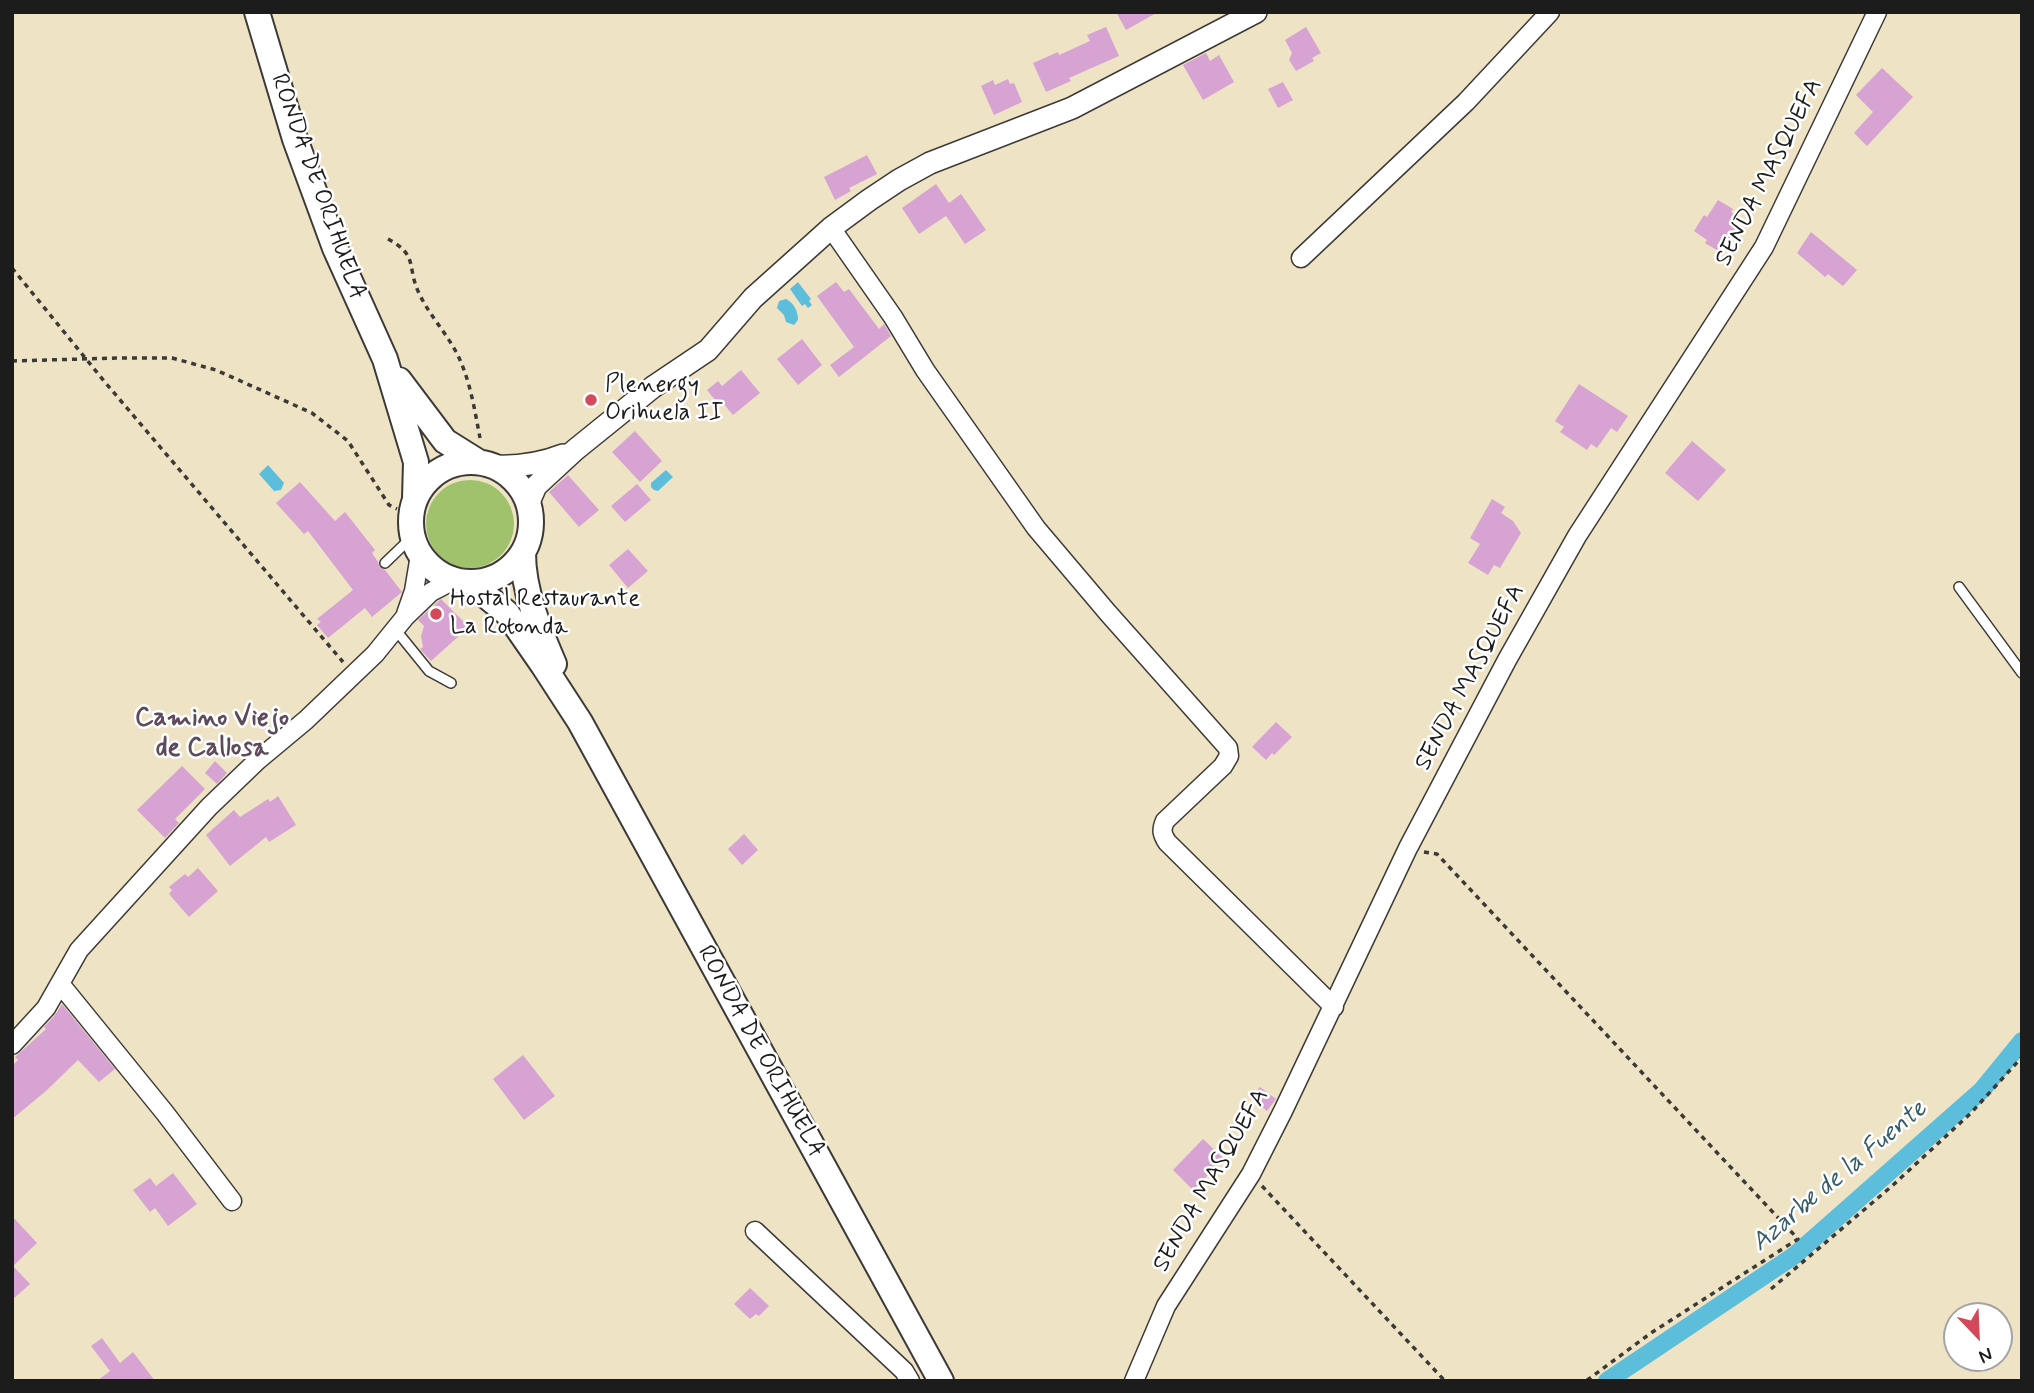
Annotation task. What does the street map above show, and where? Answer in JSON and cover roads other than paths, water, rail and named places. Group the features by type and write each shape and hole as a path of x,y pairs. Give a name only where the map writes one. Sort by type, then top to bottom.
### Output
{"main road":[{"name":"RONDA DE ORIHUELA","path":"257,12 295,139 335,248 385,359 416,462 414,527 435,570 488,596 507,613 580,722 941,1381"},
{"name":"RONDA DE ORIHUELA","path":"385,359 418,407 446,441 508,473 519,484 529,502 530,535 523,553 523,573 552,659 580,722"},
{"path":"414,527 425,482 439,470 457,463 486,464"},
{"path":"461,581 485,580 500,575 523,553"}],"street":[{"path":"529,502 536,486 575,450 653,387 708,350 754,298 831,228 899,180 930,163 1072,108 1256,12"},
{"path":"1301,258 1466,102 1550,12"},
{"name":"SENDA MASQUEFA","path":"1134,1381 1166,1306 1251,1174 1334,1007 1408,848 1507,660 1577,536 1764,247 1877,12"},
{"path":"831,228 893,317 925,370 1036,528 1228,748 1229,756 1223,766 1165,821 1162,834 1334,1007"},
{"path":"486,464 521,467 575,450"},
{"path":"400,623 414,591 414,527"},
{"path":"12,1045 46,1008 79,950 199,817 258,760 306,720 374,654 431,592 461,581"},
{"path":"61,985 232,1201"},
{"path":"755,1231 904,1371 910,1381"}],"lane":[{"path":"385,563 414,527"},
{"path":"1959,587 2022,673"},
{"path":"400,623 429,671 451,683"}],"water":[{"path":"798,282 811,299 809,301 812,305 808,308 805,304 802,306 790,289"},
{"path":"786,299 797,313 798,320 794,325 786,322 784,315 777,308 779,301"},
{"path":"268,465 284,483 281,490 274,491 259,474"},
{"path":"666,470 673,477 658,491 654,490 651,483"}],"waterway":[{"name":"Azarbe de la Fuente","path":"1607,1381 1795,1255 1982,1090 2022,1041"}],"place":[{"name":"Plenergy Orihuela II","path":"591,400"},
{"name":"Hostal Restaurante La Rotonda","path":"436,614"}],"district":[{"name":"Camino Viejo de Callosa","path":"212,735"}]}
